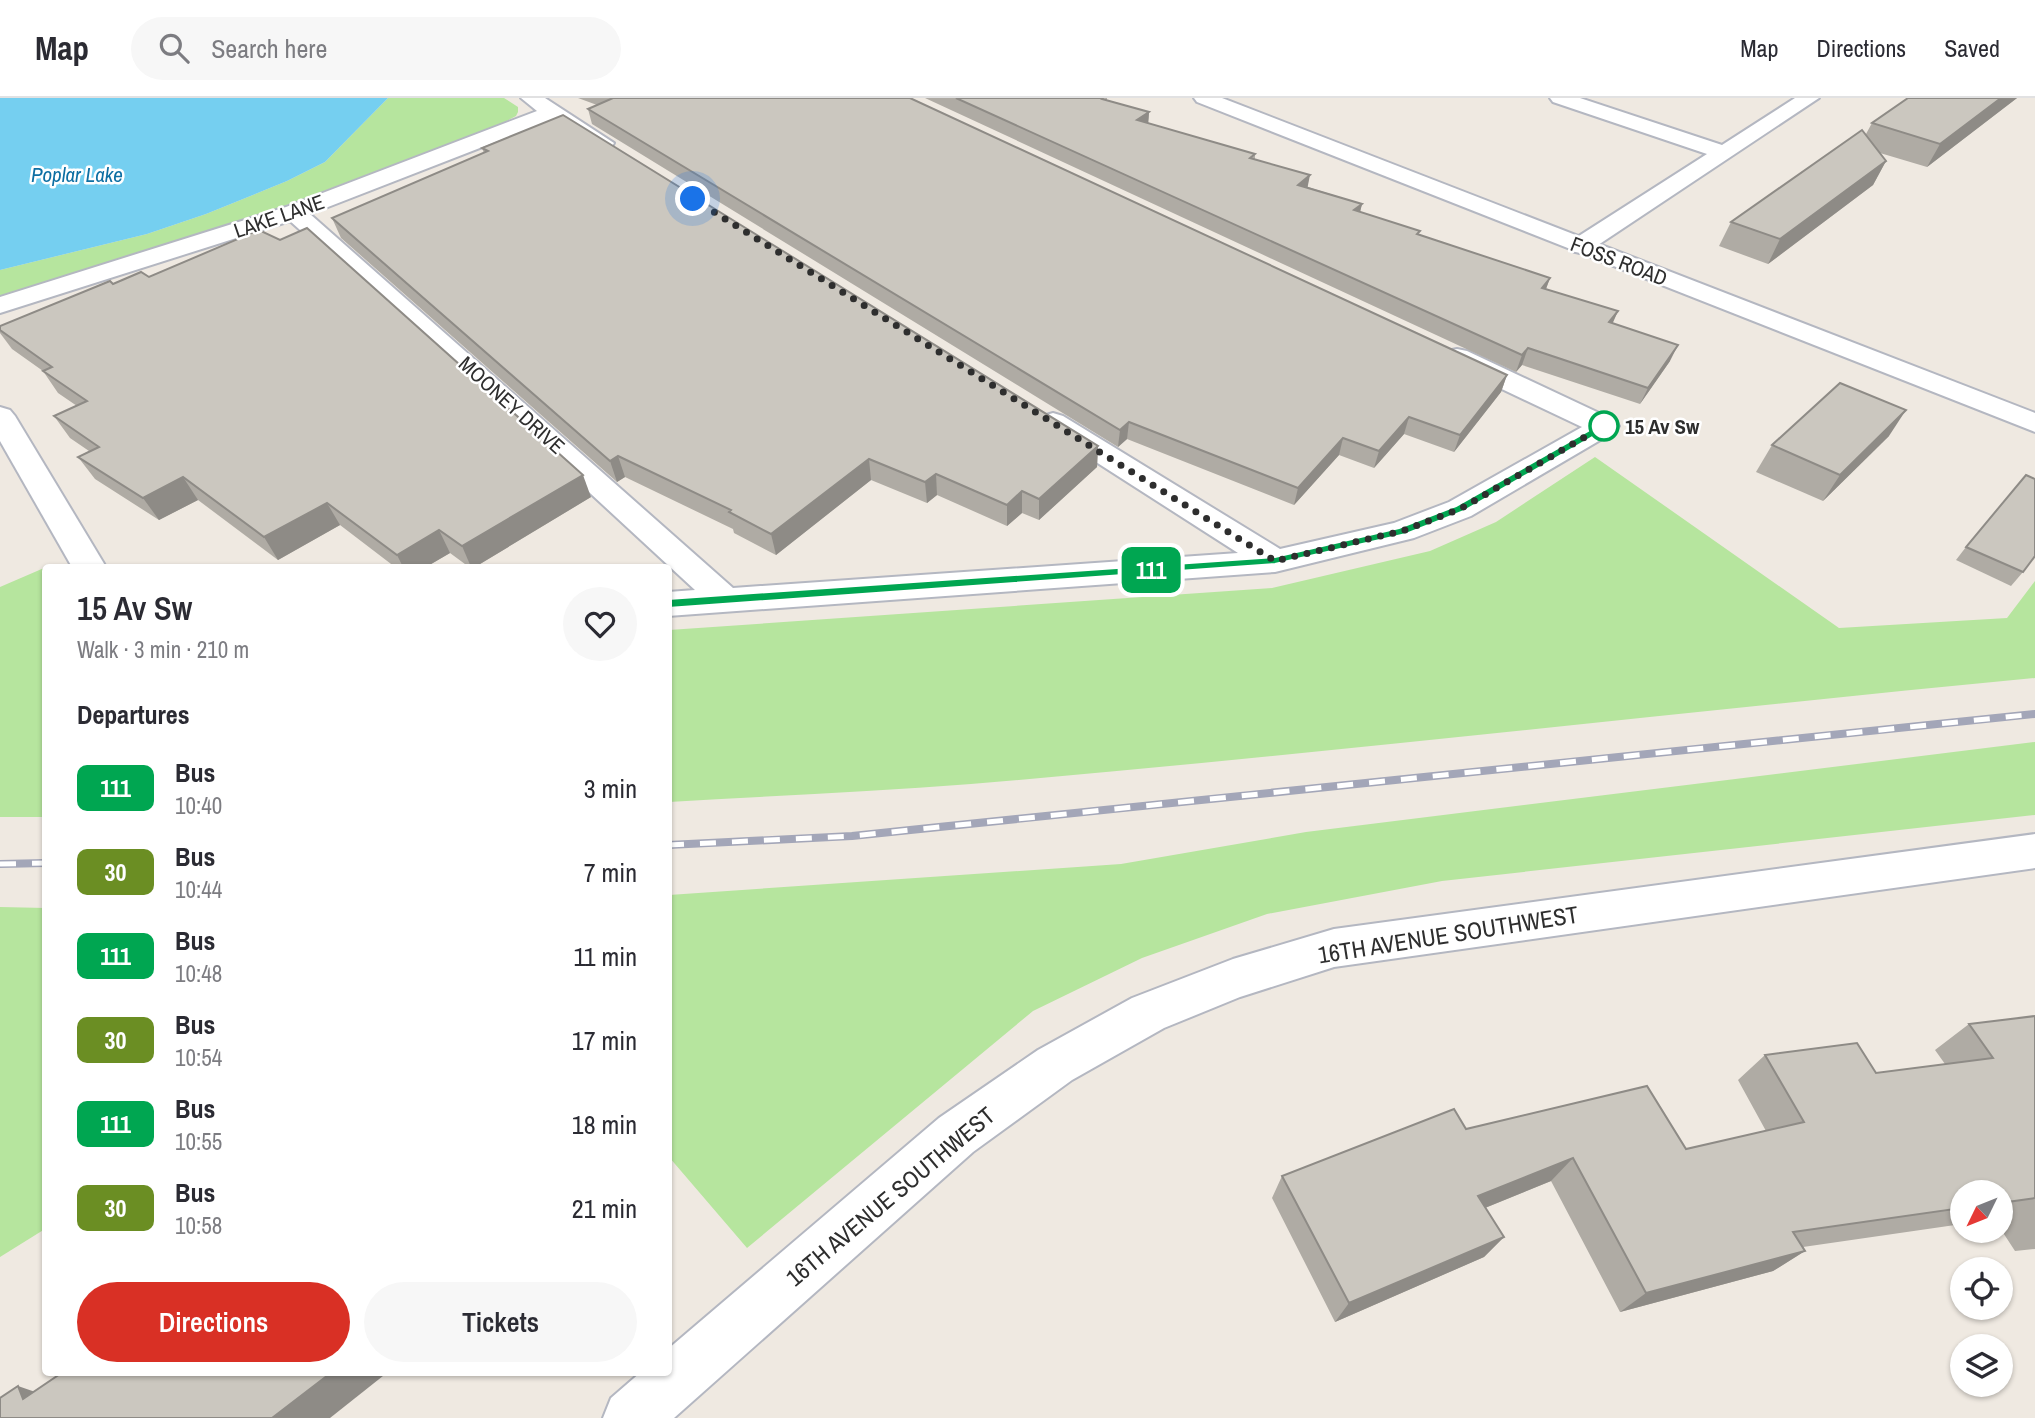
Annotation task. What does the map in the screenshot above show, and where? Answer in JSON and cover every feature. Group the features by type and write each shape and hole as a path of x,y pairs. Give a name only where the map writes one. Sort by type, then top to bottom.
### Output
{"street":[{"name":"FOSS ROAD","path":"1204,98 2035,423"},
{"path":"1560,98 1725,153"},
{"path":"1580,246 1809,98"},
{"path":"542,105 624,156"},
{"name":"LAKE LANE","path":"0,305 294,212 542,105"},
{"name":"MOONEY DRIVE","path":"294,212 469,366 727,601"},
{"path":"672,604 1275,561 1402,531 1460,509 1604,426 1441,349"},
{"path":"1027,406 1275,561"},
{"path":"0,416 87,564"},
{"name":"16TH AVENUE SOUTHWEST","path":"631,1418 956,1135 1055,1065 1147,1013 1233,979 1334,947 2035,851"}],"green space":[{"path":"388,98 504,98 518,107 518,112 503,123 258,216 0,297 0,270 147,234 206,214 287,181 325,162"},
{"path":"1595,457 1839,628 2007,618 2035,581 2035,678 1104,772 933,787 672,802 672,630 1272,588 1430,551 1496,522"},
{"path":"42,569 42,817 0,817 0,587"},
{"path":"2035,742 2035,815 1442,881 1267,914 1142,958 1033,1011 747,1248 672,1160 672,895 1121,864 1306,832"},
{"path":"0,907 42,908 42,1231 0,1257"}],"water":[{"name":"Poplar Lake","path":"0,98 388,98 325,162 287,181 206,214 147,234 0,270"}],"building":[{"path":"613,98 910,98 1507,375 1460,435 1409,417 1379,451 1343,438 1298,488 1129,422 1120,430 588,109"},
{"path":"956,98 1103,98 1149,112 1137,120 1255,154 1250,158 1310,175 1298,185 1362,204 1354,210 1420,231 1417,234 1550,278 1542,288 1618,311 1609,322 1678,345 1648,388 1528,348 1522,355"},
{"path":"1908,98 2001,98 1940,144 1872,123"},
{"path":"563,115 1098,446 1039,499 1022,491 1007,505 936,474 925,482 869,459 771,534 729,512 731,510 618,456 610,461 332,218 488,151 482,148"},
{"path":"1862,130 1886,161 1780,239 1731,222"},
{"path":"307,228 583,475 462,546 439,530 397,555 327,503 264,537 183,477 143,498 78,457 99,447 54,416 87,401 43,371 52,367 0,330 0,326 110,281 113,284 141,272 149,277 259,230 280,240"},
{"path":"1840,383 1906,410 1840,475 1772,445"},
{"path":"2026,475 2035,479 2035,556 2023,572 1966,547"},
{"path":"2035,1016 2035,1198 2013,1201 2013,1180 1950,1180 1950,1210 1793,1232 1805,1251 1646,1293 1573,1158 1478,1196 1504,1237 1349,1303 1282,1176 1454,1109 1466,1129 1647,1086 1686,1149 1804,1122 1765,1055 1857,1043 1876,1073 1993,1058 1969,1024"},
{"path":"57,1376 327,1376 272,1418 0,1418 0,1398 18,1386 23,1399"}],"railway":[{"path":"672,845 852,836 2035,714"},
{"path":"0,864 42,863"}],"bus line":[{"name":"111","path":"672,604 1275,561 1402,531 1460,509 1604,426"}],"place":[{"name":"15 Av Sw","path":"1604,426"}],"route":[{"path":"693,199 1275,561 1402,531 1460,509 1604,426"}]}
